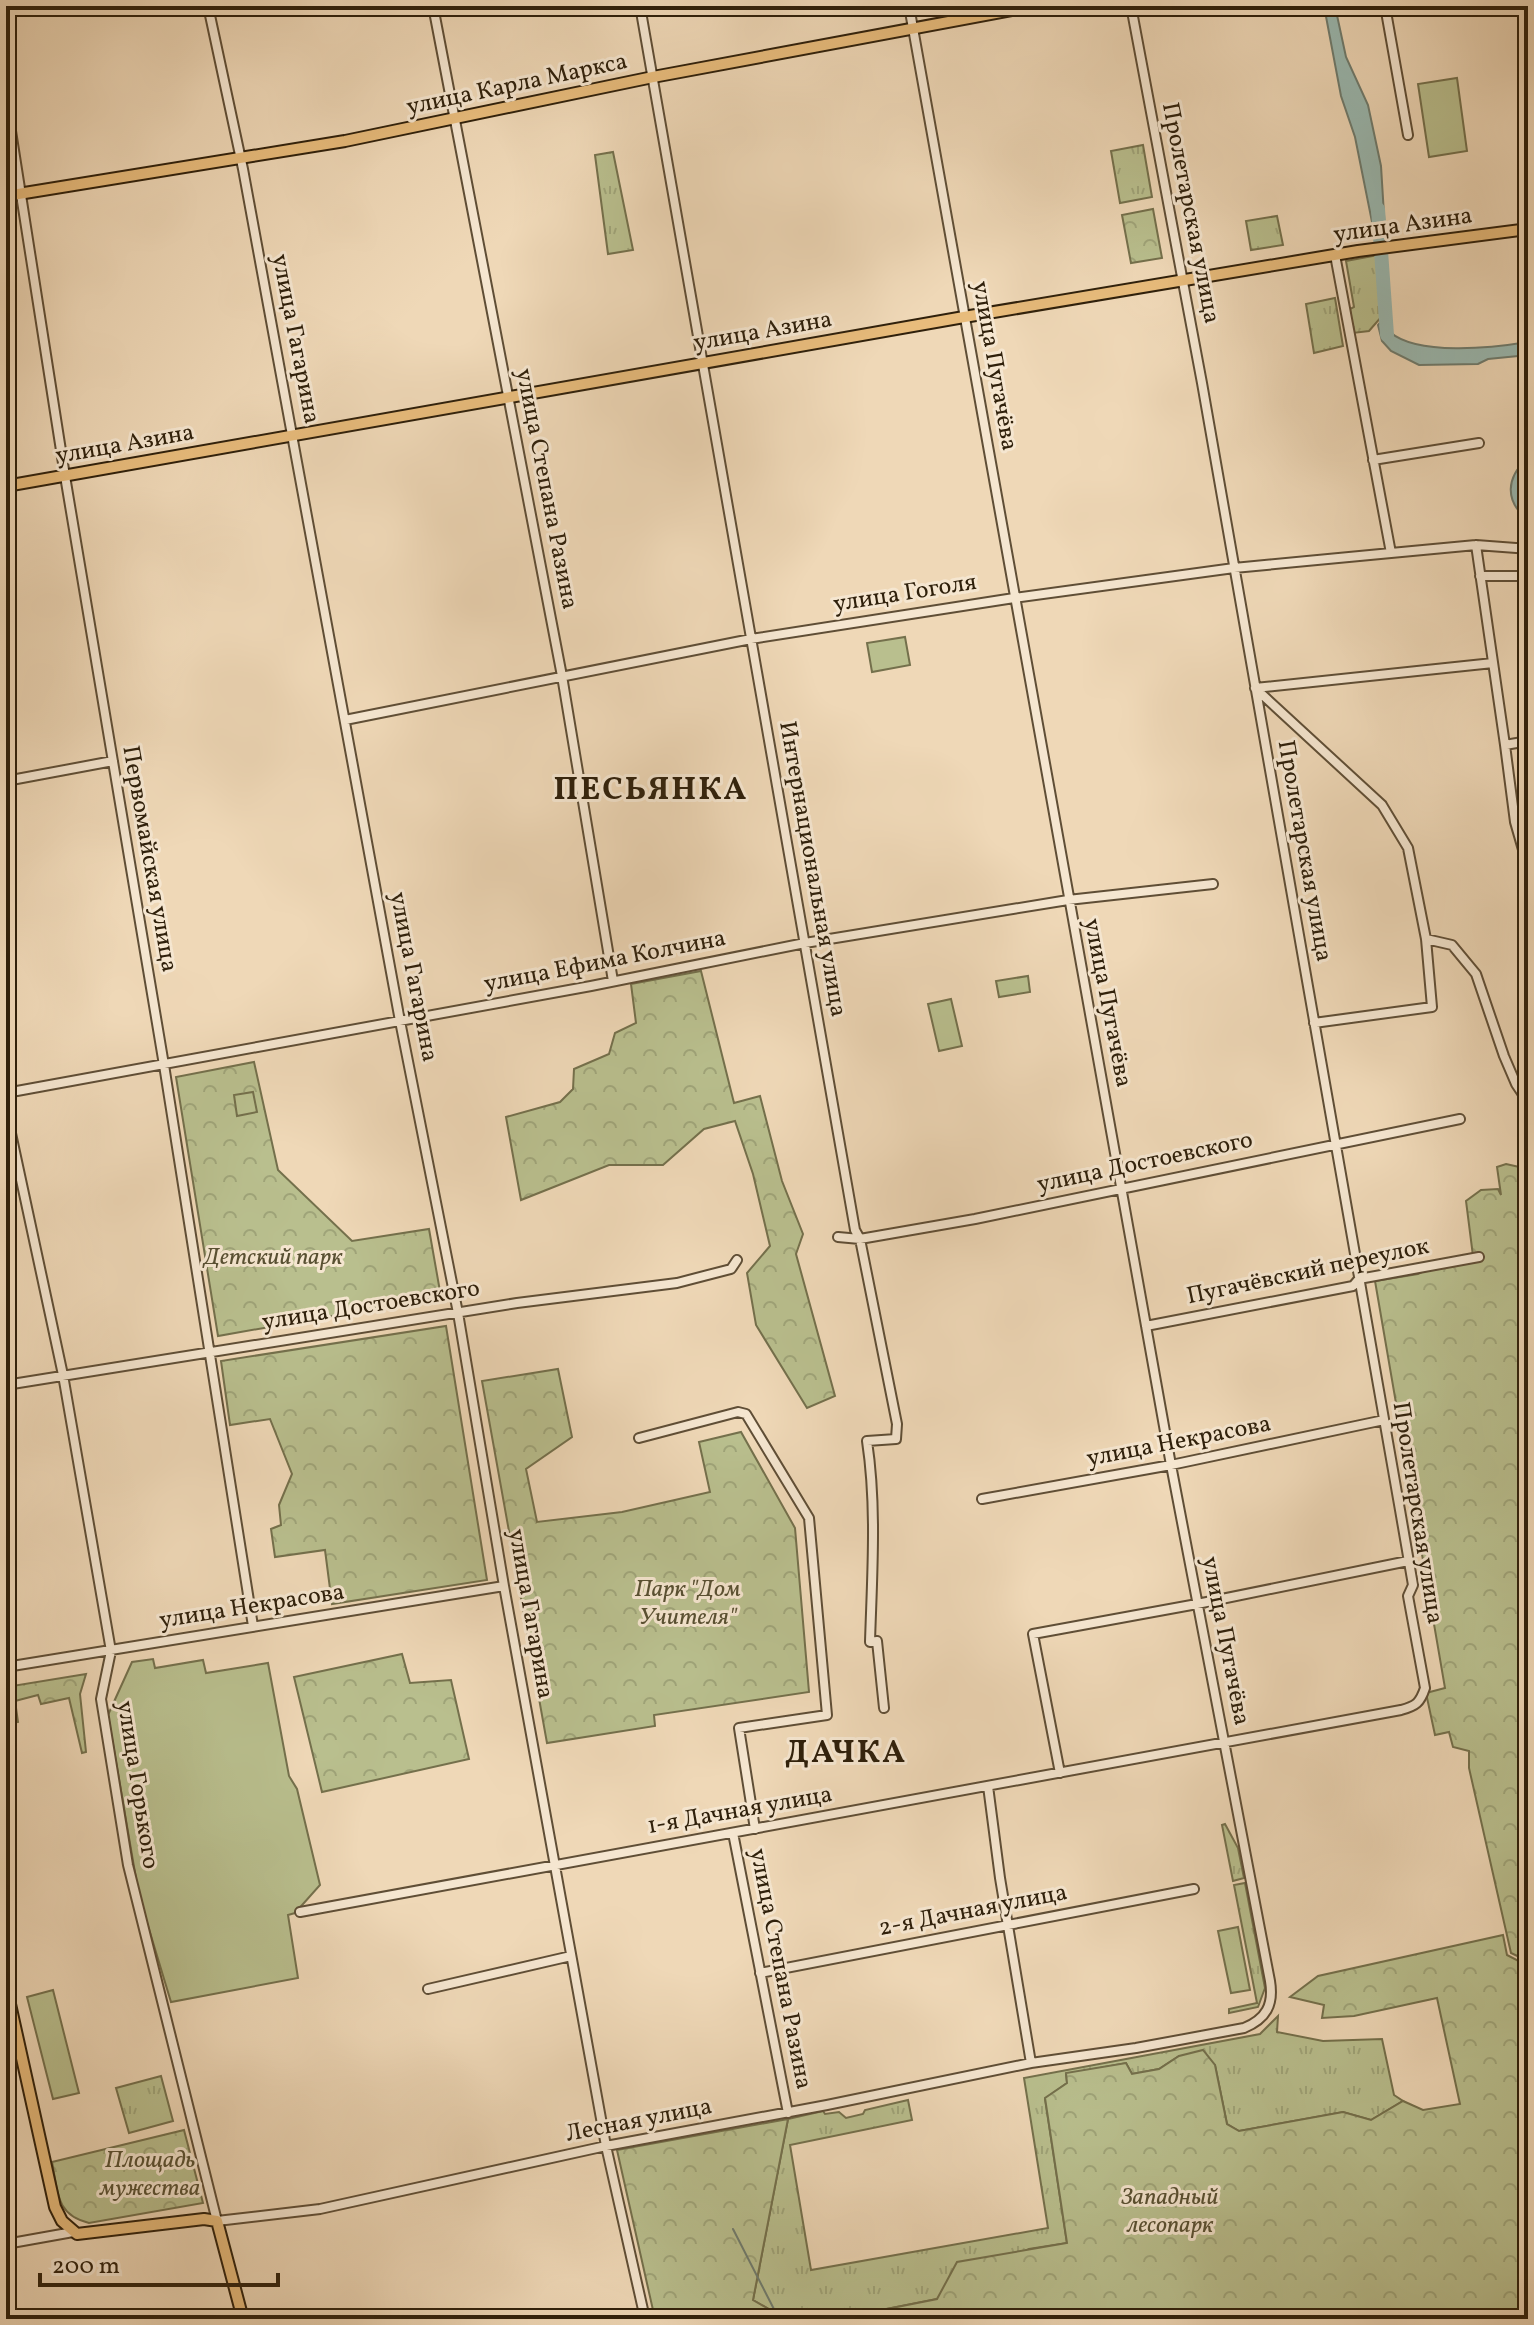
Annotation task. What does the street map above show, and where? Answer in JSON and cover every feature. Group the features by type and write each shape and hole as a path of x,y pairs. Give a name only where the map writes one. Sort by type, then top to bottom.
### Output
{"main road":[{"name":"улица Карла Маркса","path":"6,196 375,135 653,77 1034,6"},
{"name":"улица Азина","path":"6,486 1183,280 1358,251 1528,229"},
{"path":"6,1986 55,2207 62,2221 73,2232"},
{"name":"Лесная улица","path":"73,2232 204,2219 217,2221"},
{"name":"улица Горького","path":"217,2221 243,2319"}],"street":[{"name":"улица Гагарина","path":"208,6 241,157 400,1021 458,1313 504,1586 606,2146 644,2314 618,2319"},
{"name":"улица Степана Разина","path":"433,6 562,676 613,981"},
{"name":"Интернациональная улица","path":"640,6 705,362 855,1230 860,1239 897,1424 896,1439 867,1441 871,1464 873,1547 870,1642 877,1641 884,1708"},
{"name":"улица Пугачёва","path":"909,6 1171,1465 1270,1981 1270,2007"},
{"name":"Пролетарская улица","path":"1131,6 1183,280 1413,1585 1408,1596 1425,1688 1421,1702"},
{"path":"1385,6 1408,135"},
{"name":"Первомайская улица","path":"6,99 253,1626"},
{"path":"1335,255 1391,553"},
{"path":"1373,460 1479,443"},
{"path":"1476,545 1515,822 1528,867"},
{"name":"улица Гоголя","path":"345,720 751,639 1014,598 1234,568 1391,553 1476,545 1528,549"},
{"path":"1480,576 1528,576"},
{"path":"1255,688 1493,663"},
{"path":"1255,688 1382,805 1408,848 1426,939 1432,1007 1314,1023"},
{"path":"1505,745 1528,741"},
{"path":"6,781 113,761"},
{"name":"улица Ефима Колчина","path":"6,1093 805,943 1068,900 1213,884"},
{"path":"1426,939 1452,945 1476,974 1504,1056 1528,1102"},
{"name":"улица Горького","path":"6,1110 63,1375 111,1651 101,1699 128,1865 217,2221"},
{"name":"улица Достоевского","path":"838,1237 860,1239 1061,1202 1460,1119"},
{"name":"Пугачёвский переулок","path":"1146,1326 1353,1286 1359,1279 1479,1257"},
{"name":"улица Достоевского","path":"6,1385 208,1351 677,1283 731,1269 737,1260"},
{"name":"улица Степана Разина","path":"639,1438 738,1412 746,1414 809,1518 827,1715 739,1728 755,1829"},
{"name":"улица Некрасова","path":"982,1499 1171,1465 1384,1420"},
{"path":"1060,1773 1033,1634 1408,1561"},
{"name":"улица Некрасова","path":"6,1667 504,1586"},
{"name":"1-я Дачная улица","path":"300,1912 1401,1710 1421,1702"},
{"path":"988,1786 1007,1925 1031,2063"},
{"name":"улица Степана Разина","path":"733,1833 788,2113"},
{"name":"2-я Дачная улица","path":"760,1973 1194,1889"},
{"path":"428,1989 571,1956"},
{"name":"Лесная улица","path":"217,2221 320,2209 606,2146 788,2113 1031,2063 1244,2028 1259,2022 1270,2007"},
{"name":"Лесная улица","path":"6,2244 73,2232"}],"green space":[{"path":"1457,78 1467,151 1429,157 1418,84"},
{"path":"1143,145 1152,197 1120,203 1111,151"},
{"path":"613,152 633,250 608,254 595,155"},
{"path":"1153,209 1162,258 1131,263 1122,215"},
{"path":"1277,216 1283,245 1251,250 1246,221"},
{"path":"1378,255 1383,315 1369,331 1353,333 1350,309 1354,307 1346,261"},
{"path":"1335,298 1343,346 1314,353 1306,304"},
{"path":"905,637 910,665 872,672 867,643"},
{"path":"701,971 734,1103 760,1096 782,1181 803,1234 796,1254 835,1396 807,1408 756,1325 747,1273 770,1246 753,1174 735,1121 704,1129 663,1165 609,1165 521,1200 506,1117 560,1102 573,1089 574,1069 609,1054 615,1033 636,1023 631,984"},
{"path":"1028,976 1030,992 999,997 996,981"},
{"path":"951,999 962,1046 939,1051 928,1004"},
{"name":"Детский парк","path":"254,1062 278,1170 352,1241 429,1229 441,1297 218,1336 176,1077"},
{"path":"253,1092 257,1112 237,1116 234,1095"},
{"path":"1506,1164 1528,1169 1528,1961 1511,1953 1469,1768 1469,1751 1453,1747 1449,1732 1435,1735 1426,1693 1445,1688 1375,1281 1418,1274 1443,1261 1473,1256 1466,1201 1481,1190 1498,1189 1501,1195 1497,1167"},
{"path":"446,1326 487,1580 332,1604 325,1550 275,1557 271,1529 281,1525 279,1505 292,1474 270,1419 230,1425 221,1361"},
{"name":"Парк \"Дом Учителя\"","path":"558,1369 572,1437 526,1469 537,1522 622,1512 710,1492 699,1442 741,1432 795,1528 809,1692 654,1715 655,1726 547,1743 482,1381"},
{"path":"402,1654 410,1683 451,1680 469,1759 322,1792 294,1677"},
{"path":"153,1659 155,1668 203,1660 206,1673 268,1663 289,1776 297,1789 320,1885 295,1913 288,1915 298,1978 171,2002 139,1896 108,1715 132,1662"},
{"path":"86,1674 80,1694 86,1752 82,1753 69,1698 41,1704 38,1695 15,1701 18,1722 6,1724 6,1687"},
{"path":"1225,1824 1238,1848 1244,1878 1233,1881 1222,1825"},
{"path":"1245,1883 1265,1988 1258,2007 1229,2013 1229,2009 1257,2003 1234,1885"},
{"path":"1238,1927 1250,1990 1231,1993 1218,1931"},
{"name":"Западный лесопарк","path":"1503,1935 1507,1955 1528,1966 1528,2319 836,2319 937,2299 957,2262 1067,2243 1045,2098 1067,2083 1066,2073 1126,2063 1132,2074 1159,2069 1179,2056 1203,2050 1215,2065 1227,2124 1239,2131 1343,2112 1371,2120 1403,2101 1423,2110 1460,2104 1437,1998 1354,2016 1322,2018 1324,2005 1290,1997 1318,1976"},
{"path":"53,1990 79,2093 53,2099 27,1997"},
{"path":"1278,2016 1277,2032 1323,2041 1382,2039 1394,2095 1403,2101 1371,2120 1343,2112 1239,2131 1227,2124 1215,2065 1179,2056 1159,2069 1132,2074 1126,2063 1066,2074 1067,2083 1045,2099 1067,2243 1029,2249 937,2299 836,2319 786,2319 753,2300 788,2119 823,2111 825,2114 839,2112 846,2118 908,2100 912,2120 790,2145 811,2270 1048,2228 1024,2078 1260,2034"},
{"path":"161,2076 173,2121 129,2133 116,2088"},
{"path":"788,2119 753,2300 786,2319 655,2319 617,2150"},
{"name":"Площадь мужества","path":"184,2130 203,2203 89,2223 64,2208 57,2192 52,2162"}],"water":[{"path":"1324,6 1335,6 1346,57 1368,105 1381,166 1385,231 1372,222 1355,137 1341,96"},
{"path":"1384,318 1390,318 1390,332 1418,345 1476,348 1528,342 1528,355 1488,359 1478,364 1419,365 1391,351 1382,341 1378,325"},
{"path":"1528,458 1528,520 1515,505 1511,489 1515,473"}],"waterway":[{"path":"1378,209 1387,335"},
{"path":"733,2229 779,2319"}],"district":[{"name":"ПЕСЬЯНКА","path":"651,791"},
{"name":"ДАЧКА","path":"846,1754"}]}
